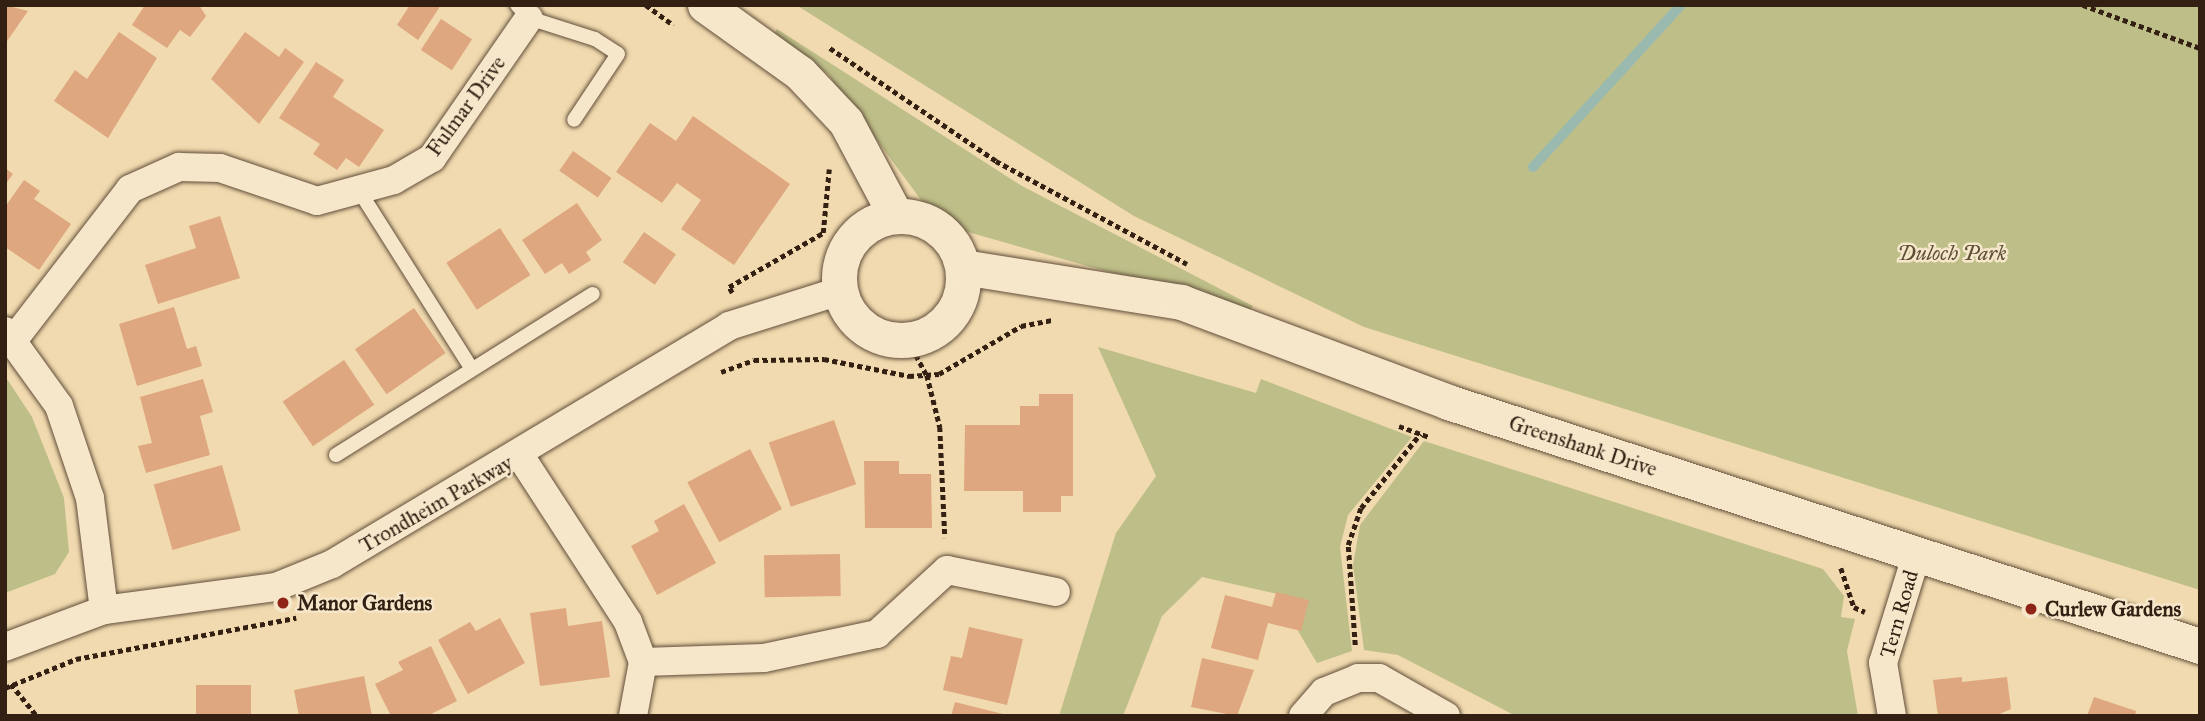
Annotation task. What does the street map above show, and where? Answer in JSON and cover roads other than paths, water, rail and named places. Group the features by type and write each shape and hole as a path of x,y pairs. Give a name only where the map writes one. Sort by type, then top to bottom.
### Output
{"street":[{"path":"705,5 800,73 845,122 895,216"},
{"name":"Fulmar Drive","path":"10,334 130,189 178,167 220,168 317,201 360,192 432,158 523,12"},
{"path":"895,216 914,217 946,234 963,267 960,297 945,323 908,340 865,328 840,291 839,270 858,233 895,216"},
{"name":"Greenshank Drive","path":"963,267 1181,302 1448,402 2200,646"},
{"name":"Trondheim Parkway","path":"5,647 104,610 276,587 332,564 746,321 840,291"},
{"path":"10,334 59,406 90,498 104,610"},
{"path":"519,454 628,622 643,662 633,716"},
{"name":"Tern Road","path":"1892,716 1883,663 1917,554"},
{"path":"643,662 764,658 877,634 947,570 1056,592"},
{"path":"1303,716 1324,692 1369,678 1446,716"}],"lane":[{"path":"523,12 595,39 618,54 574,120"},
{"path":"360,192 472,369"},
{"path":"336,455 593,294"}],"waterway":[{"path":"1533,167 1681,5"}],"place":[{"name":"Manor Gardens","path":"283,603"},
{"name":"Curlew Gardens","path":"2031,609"}],"park label":[{"name":"Duloch Park","path":"1952,253"}]}
